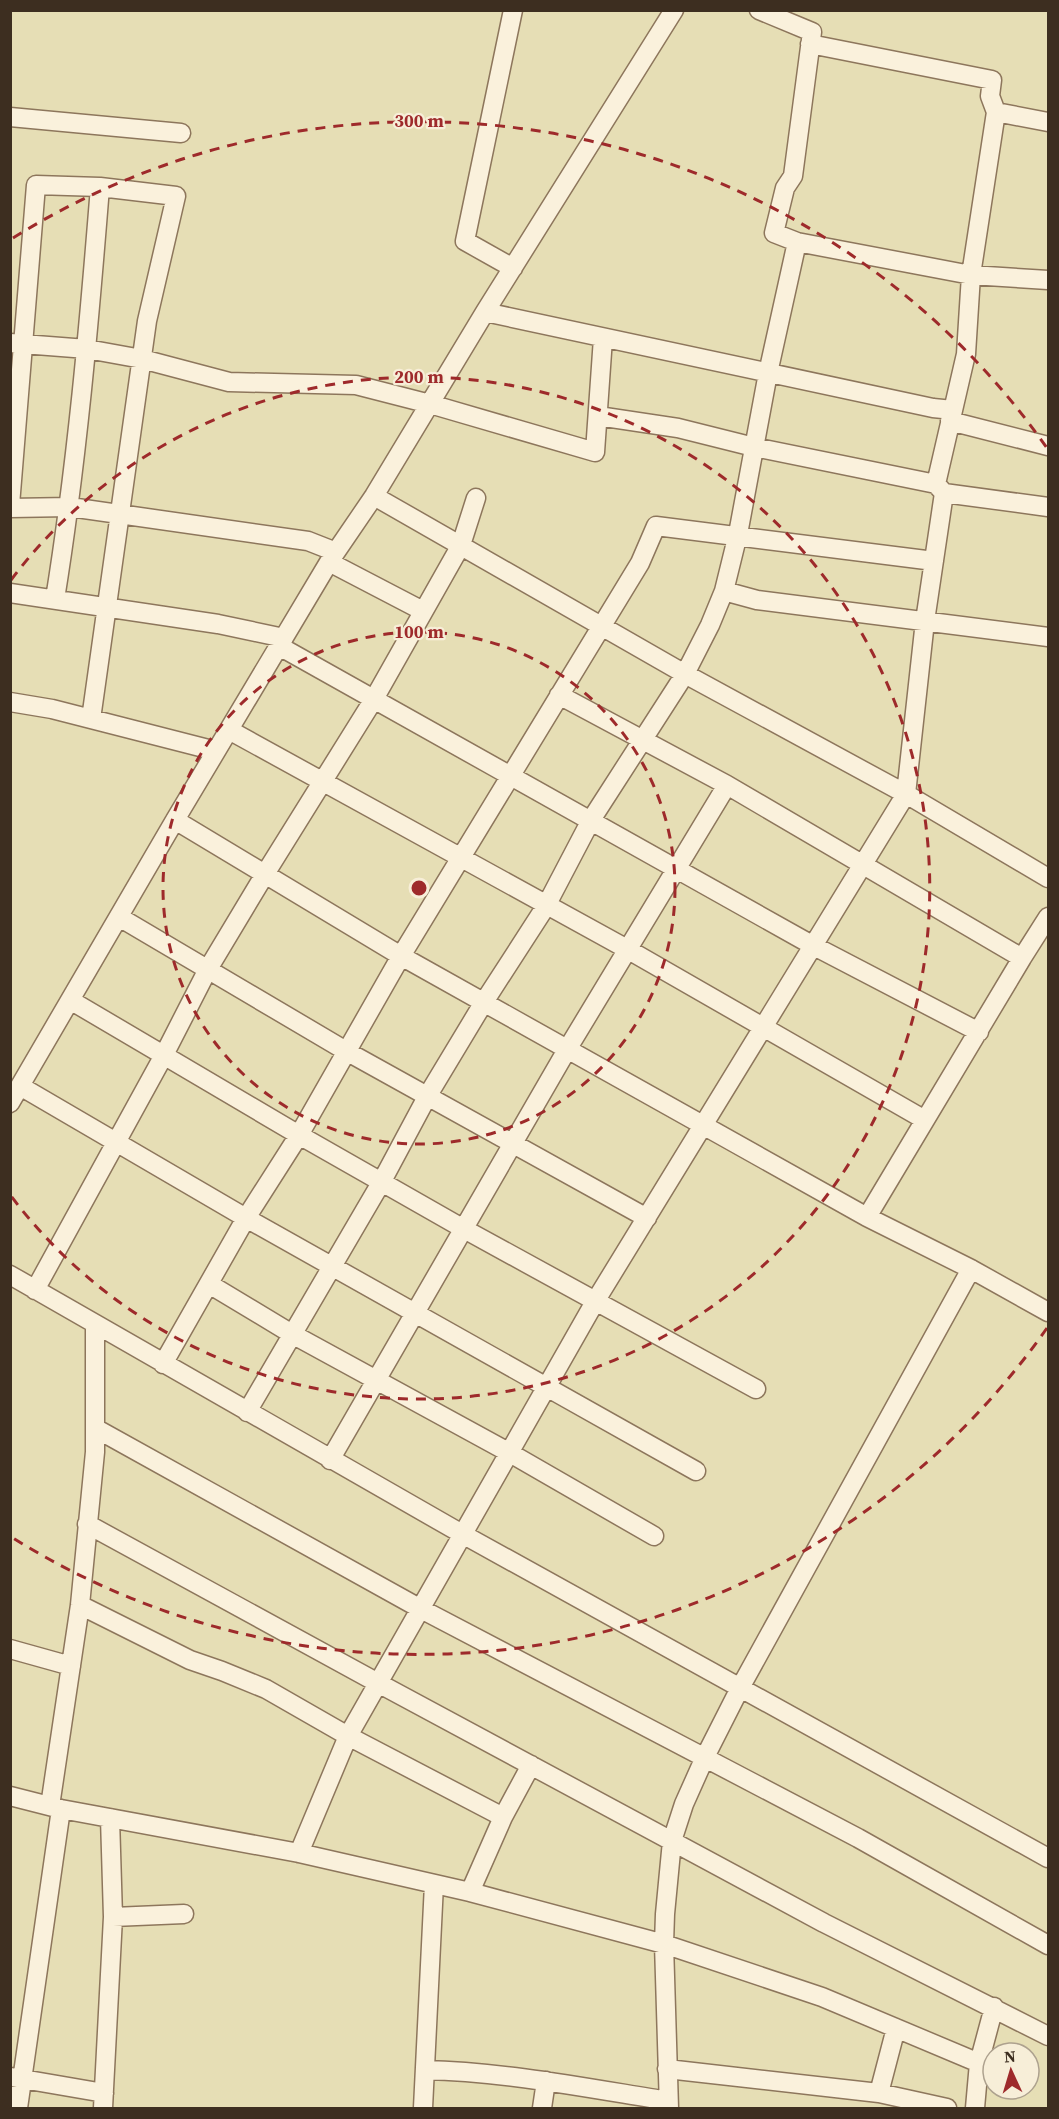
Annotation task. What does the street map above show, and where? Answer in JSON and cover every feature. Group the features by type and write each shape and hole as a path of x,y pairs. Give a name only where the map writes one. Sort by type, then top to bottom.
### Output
{"street":[{"path":"513,10 465,242 513,268"},
{"path":"10,1103 175,820 333,557 374,496 485,312 674,10"},
{"path":"759,10 812,32 793,176 786,188 774,233 797,242 971,275 1048,280"},
{"path":"299,1853 348,1736 596,1300 906,794 934,561 940,488 952,415 966,354 971,275 996,112 990,96 992,80 810,44"},
{"path":"996,112 1048,122"},
{"path":"10,117 181,133"},
{"path":"91,719 108,607 121,513 142,359 147,321 176,196 100,187 36,185 17,343 10,506 70,507 121,513 308,541 423,611"},
{"path":"55,599 70,507 87,349 100,187"},
{"path":"247,1412 382,1181 428,1095 546,906 591,820 685,674 710,625 724,591 738,534 768,373 797,242"},
{"path":"485,312 933,408 1048,446"},
{"path":"17,343 87,349 142,359 230,382 356,385 595,452 603,338"},
{"path":"598,416 678,428 940,488 1048,507"},
{"path":"374,496 601,627 906,794 1048,878"},
{"path":"35,1290 164,1055 208,969 374,699 460,545 476,498"},
{"path":"163,1364 246,1218 299,1135 401,956 640,563 656,526 738,534 934,561"},
{"path":"724,591 757,600 1048,637"},
{"path":"10,592 218,624 282,642 374,699 812,945 979,1032"},
{"path":"559,695 727,785 1022,958"},
{"path":"10,702 52,709 216,751"},
{"path":"229,730 459,859 627,949 925,1120"},
{"path":"330,1460 568,1048 727,785"},
{"path":"175,820 401,956 867,1217 971,1269 1048,1312"},
{"path":"119,916 346,1051 647,1218"},
{"path":"867,1217 1048,917"},
{"path":"70,1000 464,1229 756,1389"},
{"path":"20,1086 246,1218 696,1471"},
{"path":"425,2070 462,2071 546,2081 669,2105 665,1914 672,1841 684,1804 740,1688 847,1498 971,1269"},
{"path":"10,1275 330,1460 1048,1858"},
{"path":"208,1284 292,1334 510,1453 654,1536"},
{"path":"18,2109 16,2078 55,1808 80,1605 95,1452 95,1324"},
{"path":"95,1428 421,1609 858,1838 1048,1945"},
{"path":"87,1524 824,1923 1048,2036"},
{"path":"80,1605 190,1660 266,1689 348,1736 502,1816"},
{"path":"10,1649 71,1666"},
{"path":"470,1892 502,1816 531,1765"},
{"path":"10,1796 55,1808 299,1853 470,1892 664,1944 822,1997 979,2063"},
{"path":"16,2078 103,2101 113,1917 110,1818"},
{"path":"423,2109 434,1884"},
{"path":"113,1917 184,1914"},
{"path":"975,2109 979,2063 994,2007"},
{"path":"879,2093 896,2028"},
{"path":"668,2069 879,2093 947,2109"},
{"path":"542,2109 546,2081"}],"shaded area":[{"path":"11,11 1048,11 1048,2108 11,2108"}]}
